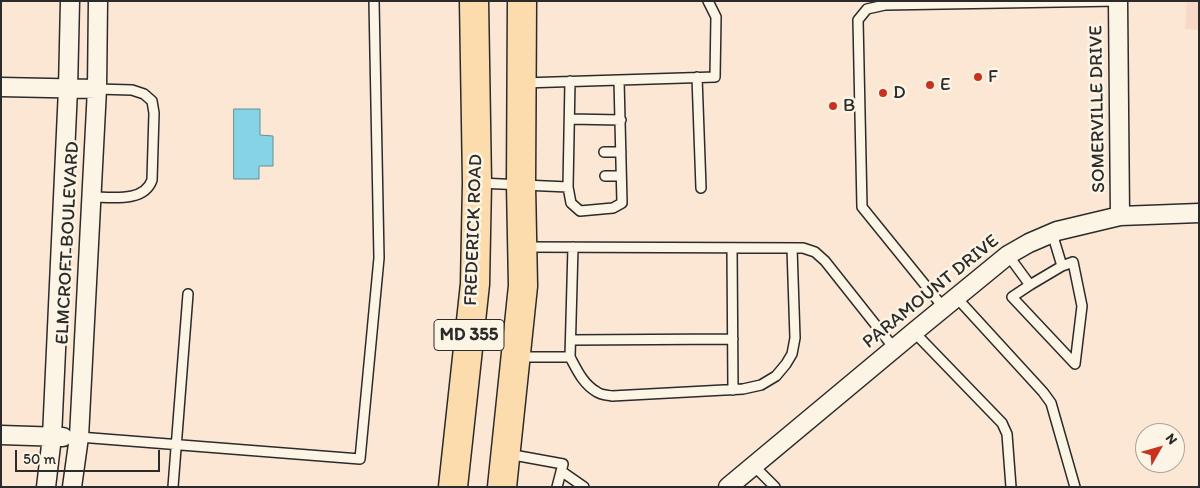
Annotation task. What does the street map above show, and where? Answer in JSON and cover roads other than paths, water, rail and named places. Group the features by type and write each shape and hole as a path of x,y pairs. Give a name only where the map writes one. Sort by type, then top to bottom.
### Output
{"main road":[{"name":"FREDERICK ROAD","path":"453,487 475,284 477,183 474,1"},
{"name":"MD 355","path":"502,487 523,286 521,185 522,1"}],"street":[{"name":"ELMCROFT BOULEVARD","path":"46,487 52,437 68,88 70,1"},
{"name":"ELMCROFT BOULEVARD","path":"72,487 78,437 92,197 97,90 98,1"},
{"name":"SOMERVILLE DRIVE","path":"1118,1 1120,216"},
{"path":"1,87 97,90"},
{"name":"PARAMOUNT DRIVE","path":"728,487 1008,255 1052,233 1120,216 1199,213"},
{"path":"1,435 78,437"}],"lane":[{"path":"78,437 360,459 378,258 374,1"},
{"path":"522,83 715,77 716,17 708,1"},
{"path":"1074,487 1051,403 1044,392 949,302 862,207 858,20 867,9 885,5 1118,1"},
{"path":"697,78 701,188"},
{"path":"570,82 573,176 568,188 571,203 580,211 613,208 622,203 619,80"},
{"path":"92,197 133,197 140,195 150,186 152,180 154,113 152,101 144,94 132,90 97,90"},
{"path":"570,119 620,120"},
{"path":"604,152 621,152"},
{"path":"604,176 621,176"},
{"path":"477,183 568,188"},
{"path":"1052,233 1062,266"},
{"path":"523,247 803,248 815,252 825,261 894,348"},
{"path":"573,247 570,357 587,385 598,393 612,396 743,389 760,385 776,376 792,354 795,338 792,248"},
{"path":"732,248 733,390"},
{"path":"1008,255 1030,285"},
{"path":"1073,262 1082,306 1076,364 1012,297 1030,285 1062,266 1073,262"},
{"path":"173,487 188,294"},
{"path":"914,332 1002,423 1007,434 1011,487"},
{"path":"571,340 733,339"},
{"path":"516,356 570,357"},
{"path":"506,454 563,464 557,487"},
{"path":"754,465 776,487"},
{"path":"561,472 584,487"}],"water":[{"path":"234,109 260,109 260,135 273,136 273,166 259,166 259,179 234,179"}],"place":[{"name":"F","path":"978,77"},
{"name":"E","path":"930,85"},
{"name":"D","path":"883,93"},
{"name":"B","path":"833,106"}]}
